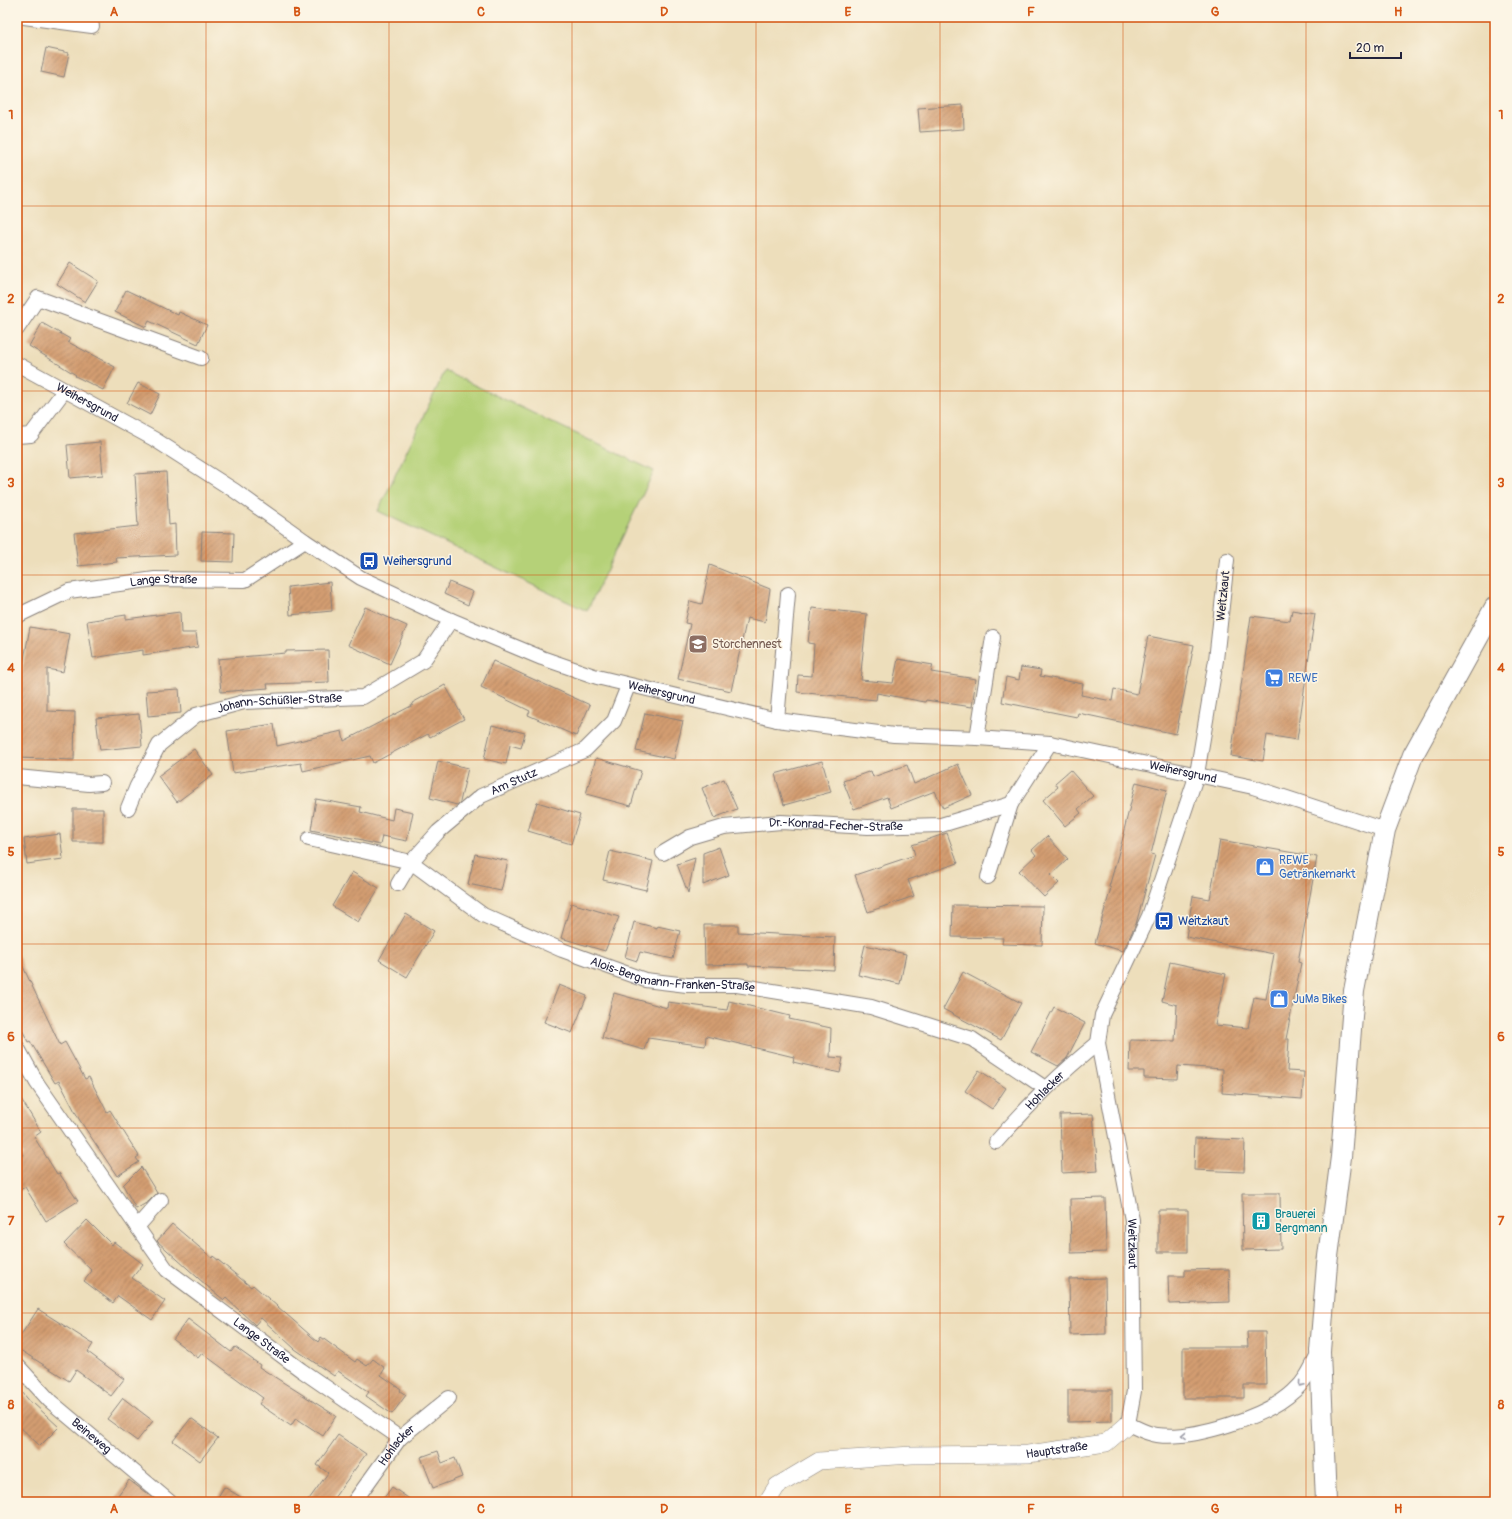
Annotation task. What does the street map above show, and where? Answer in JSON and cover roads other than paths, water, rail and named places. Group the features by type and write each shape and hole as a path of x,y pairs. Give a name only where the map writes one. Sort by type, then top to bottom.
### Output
{"main road":[{"path":"1326,1502 1320,1351 1328,1264 1341,1157 1354,990 1385,830 1413,755 1495,607"}],"street":[{"path":"24,17 92,26"},
{"path":"17,329 38,298 201,358"},
{"name":"Weihersgrund","path":"17,364 154,439 235,491 305,541 361,578 451,620 542,658 628,686 777,720 894,735 977,738 1050,743 1197,774 1253,788 1385,830"},
{"path":"17,436 31,435 64,391"},
{"name":"Lange Straße","path":"17,616 70,591 155,579 245,580 305,541"},
{"name":"Weitzkaut","path":"1128,1424 1134,1391 1132,1220 1098,1043 1102,1015 1149,916 1197,774 1216,660 1227,560"},
{"path":"777,720 788,594"},
{"name":"Johann-Schüßler-Straße","path":"128,808 137,786 159,745 196,716 244,702 363,697 423,661 451,620"},
{"path":"977,738 993,637"},
{"name":"Am Stutz","path":"398,884 411,862 438,832 482,796 585,750 614,721 628,686"},
{"path":"988,877 1011,804 1050,743"},
{"path":"17,777 89,784 102,783"},
{"name":"Dr.-Konrad-Fecher-Straße","path":"663,853 690,837 724,827 781,822 868,827 941,824 1011,804"},
{"name":"Alois-Bergmann-Franken-Straße","path":"309,840 411,862 483,915 562,950 638,978 687,985 737,985 871,1007 972,1039 1045,1088"},
{"name":"Hohlacker","path":"996,1142 1045,1088 1070,1065 1098,1043"},
{"name":"Lange Straße","path":"17,1047 37,1083 167,1270 301,1370 400,1438"},
{"path":"137,1227 161,1200"},
{"path":"1128,1424 1156,1435 1195,1434 1245,1419 1278,1404 1295,1391 1306,1378 1320,1351"},
{"name":"Beineweg","path":"17,1365 50,1401 170,1502"},
{"name":"Hohlacker","path":"354,1502 400,1438 449,1398"},
{"name":"Hauptstraße","path":"767,1502 777,1486 819,1461 912,1455 1028,1454 1106,1443 1128,1424"}],"place":[{"name":"Weihersgrund","path":"369,561"},
{"name":"Storchennest","path":"698,644"},
{"name":"REWE","path":"1274,678"},
{"name":"REWE Getränkemarkt","path":"1265,867"},
{"name":"Weitzkaut","path":"1164,921"},
{"name":"JuMa Bikes","path":"1279,999"},
{"name":"Brauerei Bergmann","path":"1261,1221"}]}
